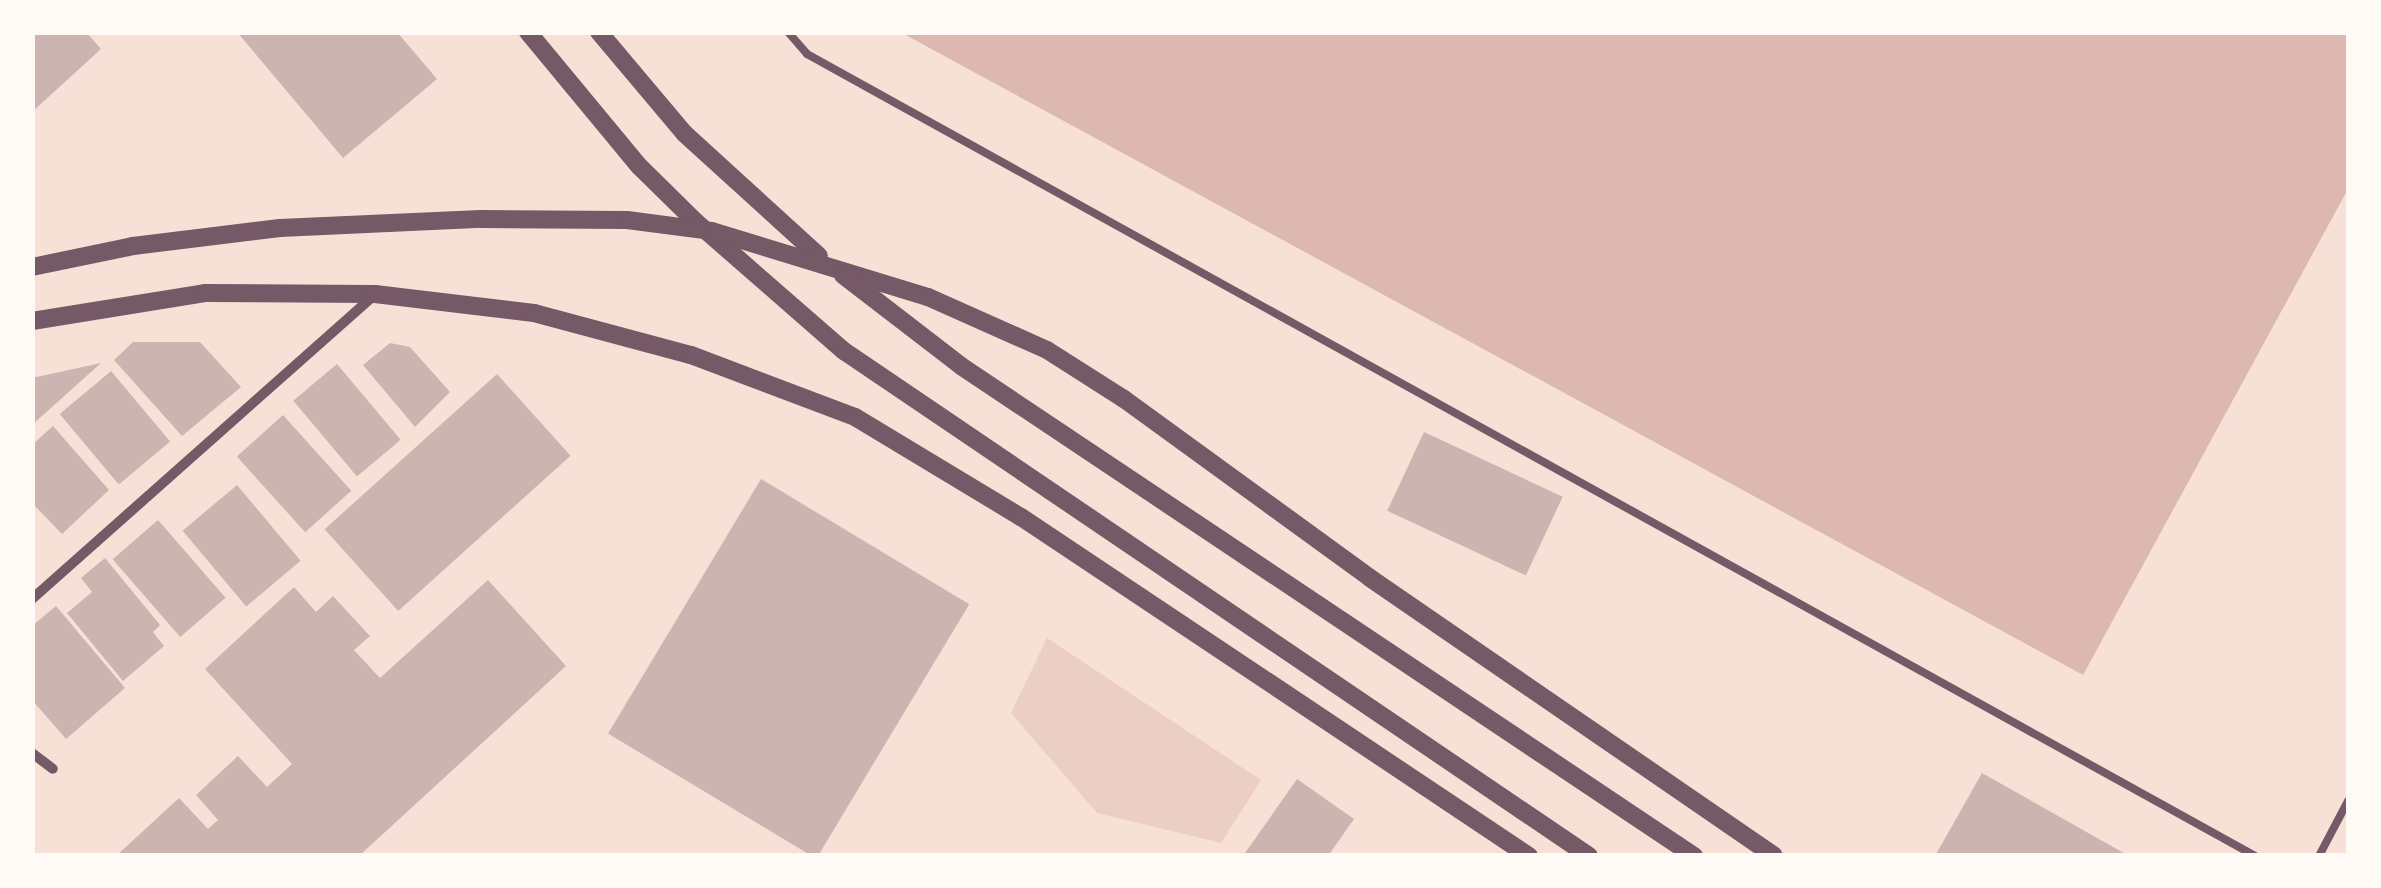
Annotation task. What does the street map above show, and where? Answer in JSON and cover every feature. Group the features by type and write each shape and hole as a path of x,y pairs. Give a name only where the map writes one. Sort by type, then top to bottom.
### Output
{"street":[{"path":"528,32 628,155 696,222 844,351 1589,856"},
{"path":"599,32 726,176 814,252 962,366 1694,856"},
{"path":"32,266 133,246 280,228 480,219 627,220 745,239 928,297 1047,350 1124,399 1370,578 1774,856"},
{"path":"32,322 206,292 375,294 534,313 690,355 854,417 1021,517 1529,856"},
{"path":"32,599 375,294"},
{"path":"32,754 53,769"}],"lane":[{"path":"788,32 807,54 2255,856"},
{"path":"2318,856 2348,801"}],"shaded area":[{"path":"902,33 2348,33 2348,189 2083,675"},
{"path":"1047,638 1261,780 1221,843 1097,813 1011,713"}],"building":[{"path":"32,32 86,32 101,49 32,112"},
{"path":"237,32 397,32 437,79 343,158"},
{"path":"133,342 200,342 241,387 182,436 114,360"},
{"path":"390,343 410,347 450,392 415,427 363,365"},
{"path":"101,363 32,425 32,378"},
{"path":"337,364 401,440 357,476 293,401"},
{"path":"111,371 170,441 119,485 60,414"},
{"path":"497,374 571,456 398,611 325,529"},
{"path":"283,415 351,491 305,532 237,456"},
{"path":"53,426 109,490 62,534 32,503 32,445"},
{"path":"1424,432 1563,497 1526,576 1387,511"},
{"path":"761,479 969,604 818,856 812,856 608,734"},
{"path":"237,485 301,561 246,606 183,531"},
{"path":"158,520 226,598 180,637 113,559"},
{"path":"105,558 160,625 153,632 164,646 123,681 67,613 92,592 81,578"},
{"path":"488,580 566,666 359,856 116,856 179,798 208,829 218,820 196,795 238,756 267,787 292,764 205,669 294,587 316,612 333,596 370,636 354,650 380,678"},
{"path":"56,606 125,688 66,739 32,700 32,626"},
{"path":"1982,773 2129,856 1935,856"},
{"path":"1297,779 1354,819 1328,856 1243,856"}]}
